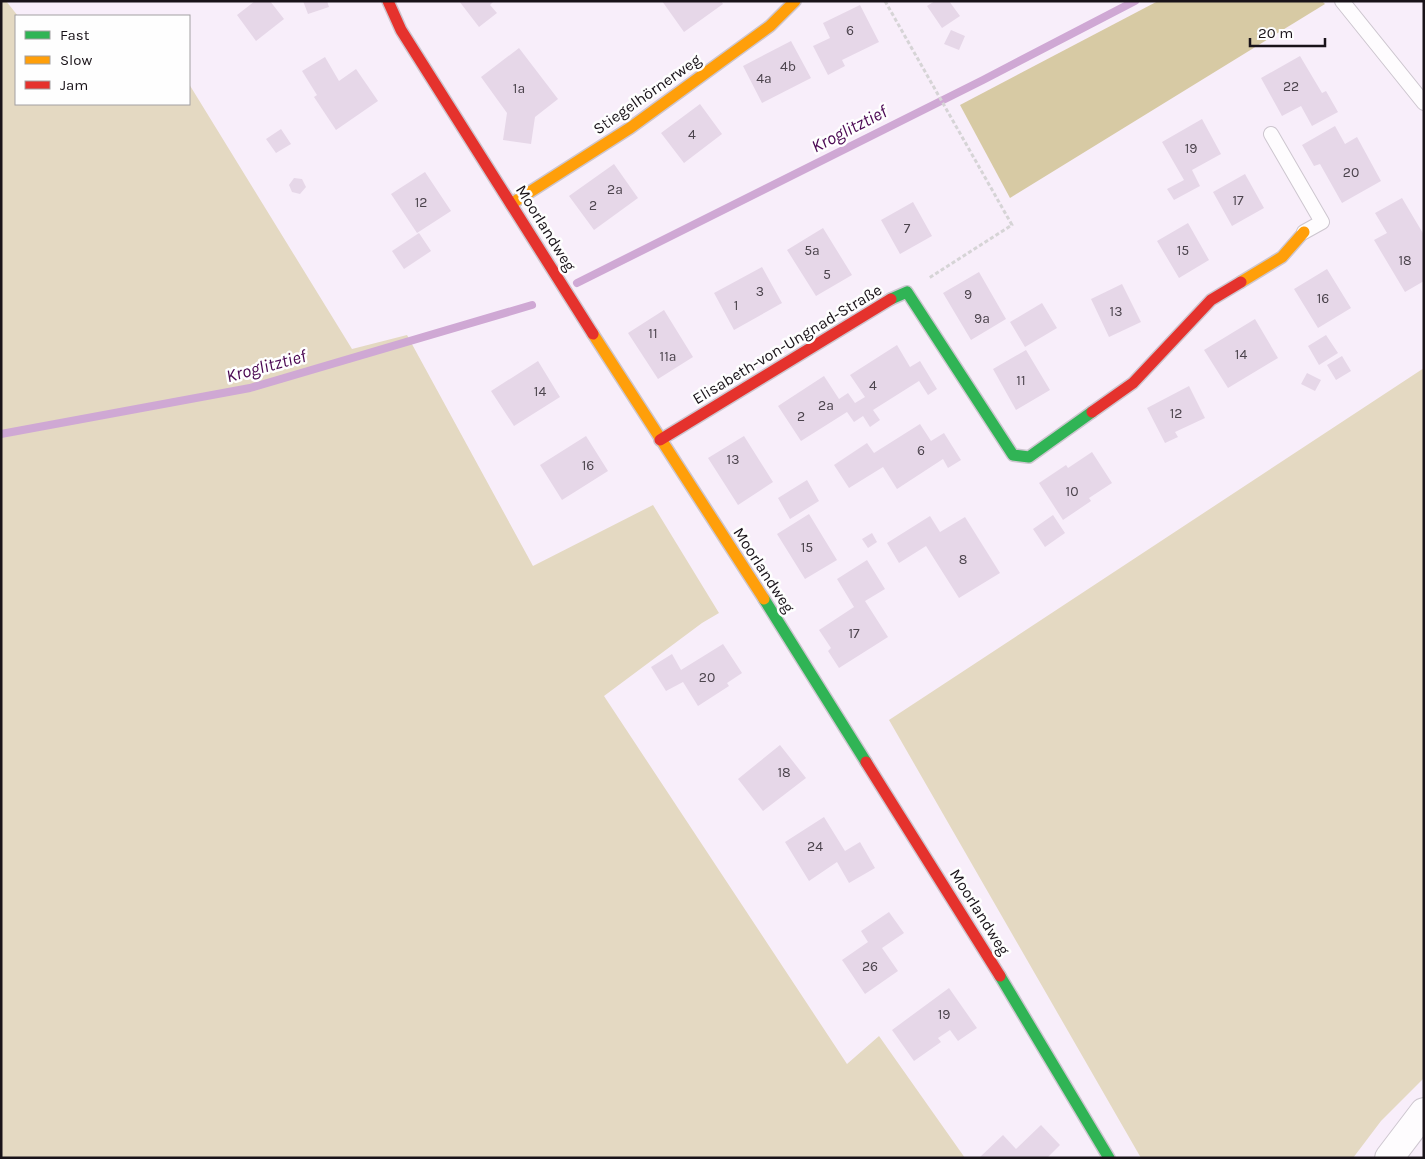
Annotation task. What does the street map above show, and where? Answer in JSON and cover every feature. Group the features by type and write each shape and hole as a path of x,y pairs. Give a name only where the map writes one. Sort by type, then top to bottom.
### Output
{"street":[{"name":"Moorlandweg","path":"388,1 401,30 660,440 777,620 1016,1001 1109,1158"},
{"name":"Stiegelhörnerweg","path":"511,204 630,128 770,26 795,1"},
{"name":"Elisabeth-von-Ungnad-Straße","path":"660,440 881,305 907,292 1013,455 1030,457 1133,383 1211,300 1282,257 1304,232"},
{"path":"1389,1158 1424,1112"}],"lane":[{"path":"1342,1 1424,103"},
{"path":"1271,134 1322,222 1304,232"}],"path":[{"path":"885,1 1012,224 907,292"}],"shaded area":[{"path":"1,1 6,1 17,15 15,15 15,105 190,105 190,86 352,349 407,335 533,566 653,505 719,613 702,623 604,696 847,1064 879,1036 965,1158 1,1158"},
{"path":"1158,1 1322,1 1325,4 1010,198 960,105"},
{"path":"1424,368 1424,1078 1381,1121 1353,1158 1141,1158 889,720"}],"building":[{"path":"255,1 270,1 284,19 256,41 237,15"},
{"path":"303,1 327,1 329,7 308,14"},
{"path":"459,1 494,1 490,5 497,13 479,27"},
{"path":"662,1 721,1 723,4 684,32"},
{"path":"935,1 949,1 960,16 942,28 927,6"},
{"path":"860,5 879,42 842,60 845,66 828,75 813,46 830,38 823,23"},
{"path":"951,30 965,36 959,50 944,44"},
{"path":"791,41 811,78 762,103 743,66"},
{"path":"519,48 558,99 535,117 531,144 503,140 507,113 481,77"},
{"path":"1300,56 1322,93 1326,91 1338,112 1312,126 1301,106 1282,116 1261,78"},
{"path":"325,57 339,81 356,69 378,101 336,130 314,97 317,95 302,71"},
{"path":"700,104 722,134 684,163 661,133"},
{"path":"1202,119 1221,154 1192,170 1200,186 1174,200 1167,189 1184,180 1162,142"},
{"path":"1335,126 1345,144 1357,137 1381,181 1342,203 1320,164 1314,166 1302,145"},
{"path":"281,129 291,144 276,153 266,139"},
{"path":"614,164 638,198 594,230 569,196"},
{"path":"425,172 451,211 417,233 391,194"},
{"path":"1245,174 1264,208 1232,226 1213,192"},
{"path":"294,178 302,179 306,187 300,194 292,192 289,185"},
{"path":"1402,198 1424,235 1424,281 1405,292 1374,240 1387,233 1375,213"},
{"path":"913,202 932,236 900,254 881,220"},
{"path":"1188,223 1209,260 1179,278 1157,241"},
{"path":"823,228 852,275 816,296 787,250"},
{"path":"419,233 431,251 404,269 392,251"},
{"path":"762,267 782,303 734,330 714,293"},
{"path":"1327,269 1351,308 1318,328 1294,289"},
{"path":"979,272 1006,319 971,340 943,293"},
{"path":"1122,284 1141,322 1109,337 1091,299"},
{"path":"1042,303 1057,328 1025,347 1010,322"},
{"path":"664,310 693,357 658,379 628,333"},
{"path":"1255,319 1278,358 1228,388 1204,350"},
{"path":"1326,335 1338,353 1319,365 1308,346"},
{"path":"897,345 910,367 920,361 937,389 928,395 919,381 873,410 880,420 870,427 863,416 854,422 847,412 801,441 778,406 824,376 839,399 848,393 855,403 865,397 850,375"},
{"path":"1026,350 1050,390 1016,410 993,369"},
{"path":"1342,356 1351,371 1336,380 1327,365"},
{"path":"538,361 560,397 514,426 491,391"},
{"path":"1307,373 1321,380 1315,391 1301,384"},
{"path":"1189,386 1205,418 1175,432 1178,437 1165,443 1147,408"},
{"path":"920,424 931,441 944,433 961,460 948,468 943,459 897,489 883,467 849,488 834,465 867,443 874,453"},
{"path":"586,436 608,471 562,500 540,465"},
{"path":"744,436 773,482 738,505 708,458"},
{"path":"1092,452 1112,483 1089,498 1091,501 1063,520 1039,483 1066,465 1068,468"},
{"path":"807,480 819,501 790,519 778,498"},
{"path":"809,514 837,560 805,579 777,534"},
{"path":"1053,515 1065,533 1045,547 1033,529"},
{"path":"930,516 940,532 965,517 1000,573 959,598 926,546 899,563 887,543"},
{"path":"872,533 877,542 868,548 862,539"},
{"path":"867,560 885,589 865,601 888,637 839,668 828,651 831,648 819,630 854,607 837,579"},
{"path":"723,644 742,673 727,683 729,686 698,706 683,682 666,691 651,667 672,654 681,670"},
{"path":"780,745 806,778 763,811 738,779"},
{"path":"824,817 845,851 860,842 875,868 849,883 837,862 809,881 785,842"},
{"path":"889,912 904,933 882,948 898,971 865,994 842,960 868,942 861,931"},
{"path":"949,988 977,1028 958,1041 950,1030 938,1038 941,1042 914,1061 892,1030"},
{"path":"1041,1125 1060,1145 1047,1158 979,1158 1003,1135 1016,1149"}],"waterway":[{"name":"Kroglitztief","path":"577,283 983,80 1135,1"},
{"name":"Kroglitztief","path":"1,434 250,388 532,305"}],"traffic: fast":[{"path":"891,299 907,292 1013,455 1029,457 1092,412"},
{"path":"764,599 866,762"},
{"path":"1000,976 1109,1158"}],"traffic: slow":[{"path":"511,204 630,128 770,26 795,1"},
{"path":"1241,282 1282,257 1304,232"},
{"path":"593,334 764,599"}],"traffic: jam":[{"path":"388,1 401,30 593,334"},
{"path":"1092,412 1133,383 1211,300 1241,282"},
{"path":"660,440 891,299"},
{"path":"866,762 1000,976"}]}
